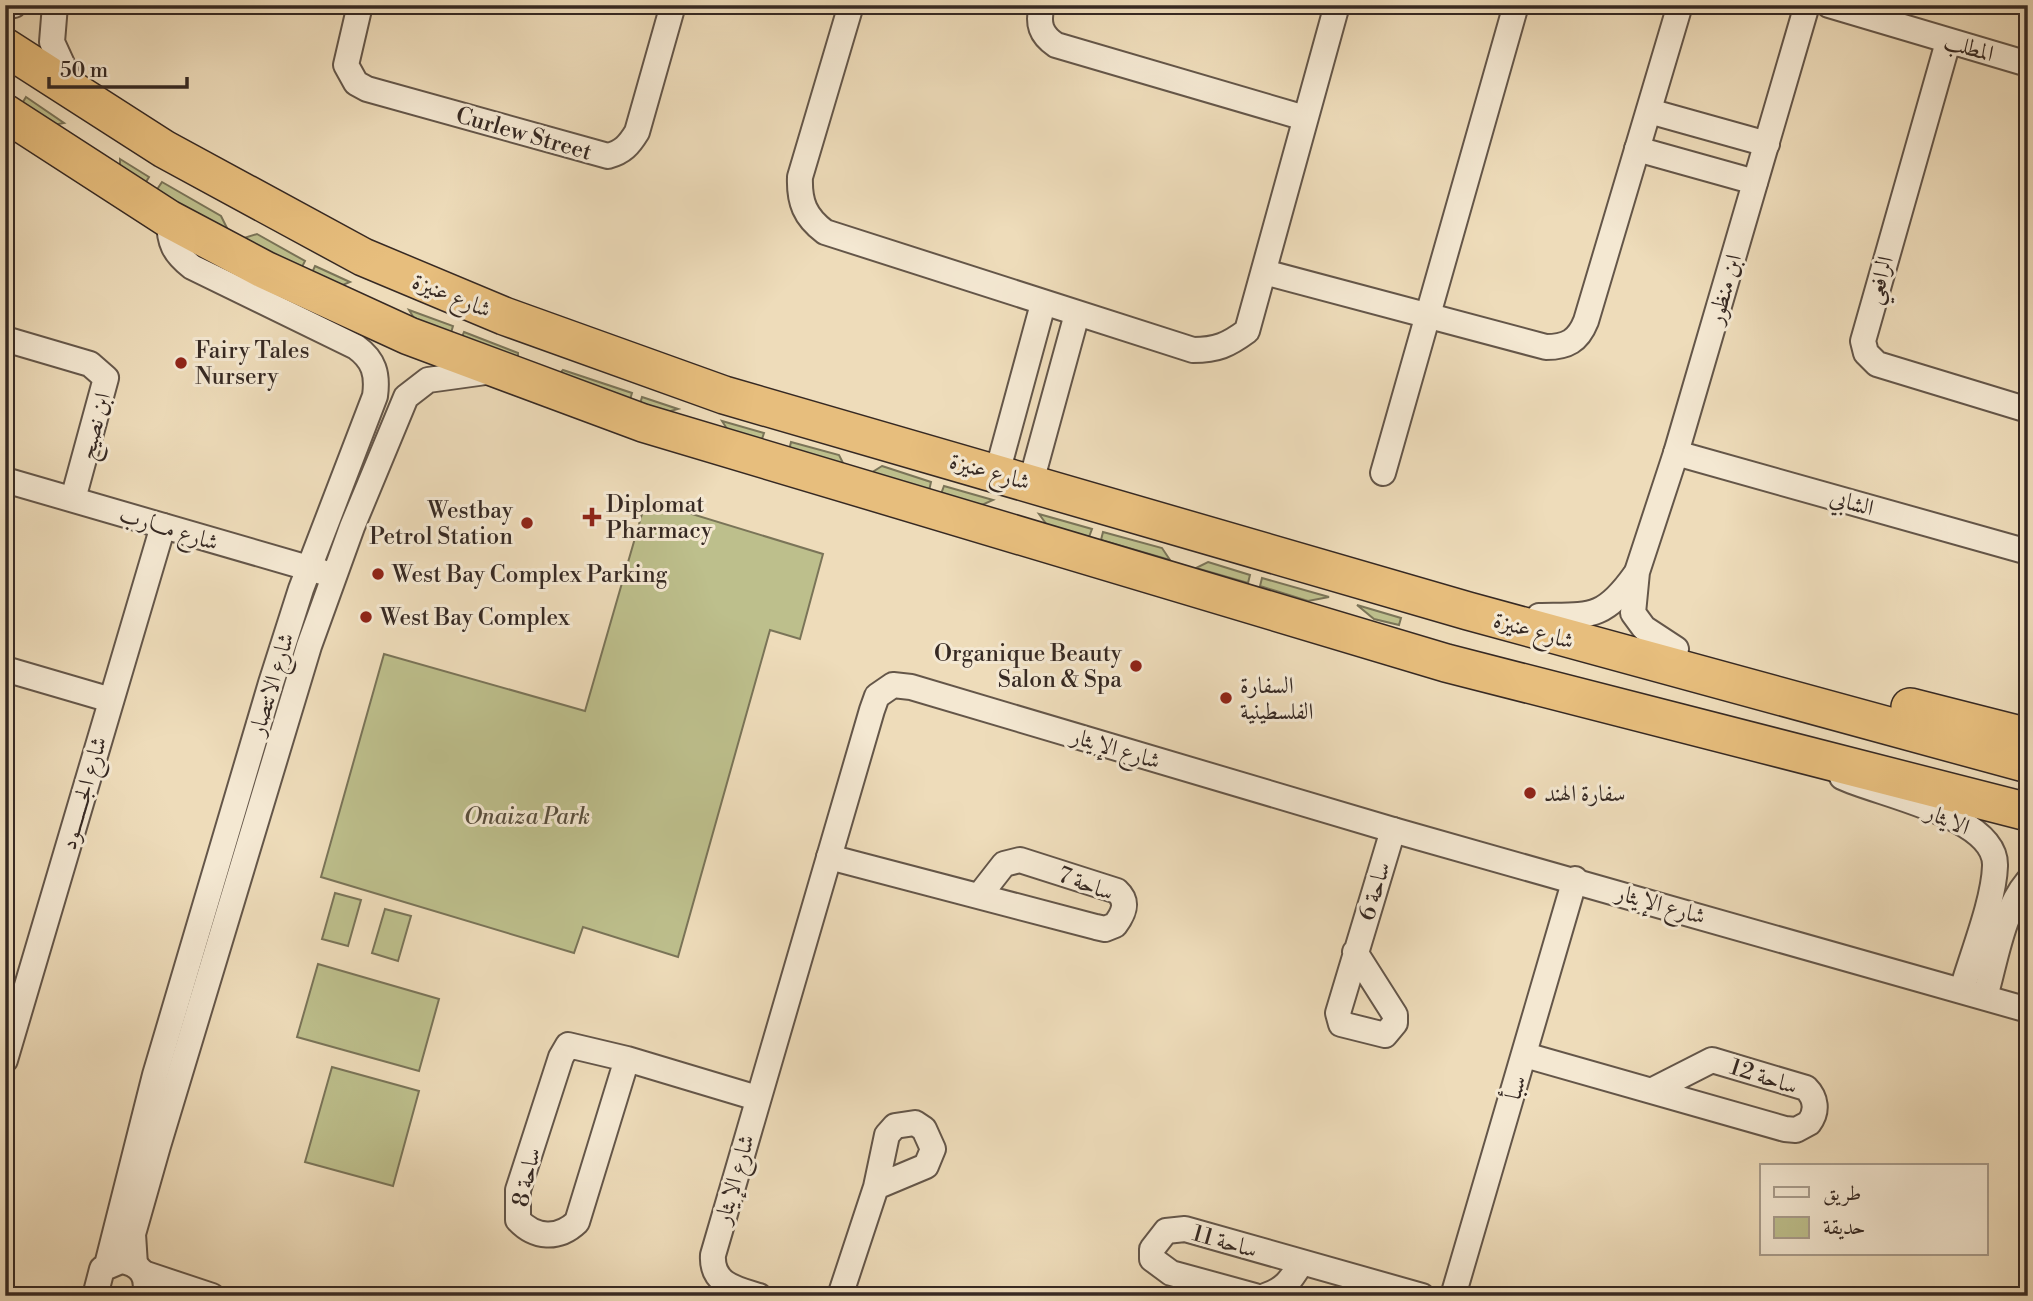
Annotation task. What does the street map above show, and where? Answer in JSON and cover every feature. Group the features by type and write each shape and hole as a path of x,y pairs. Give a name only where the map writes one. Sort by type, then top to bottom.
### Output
{"highway":[{"name":"شارع عنيزة","path":"5,47 164,149 363,257 426,286 605,355 724,395 1468,611 2028,764"},
{"path":"5,113 169,219 265,270 409,335 643,423 1446,663 2028,813"},
{"path":"1468,611 1539,616 2028,737"}],"street":[{"path":"5,6 14,5"},
{"path":"55,5 52,42 75,91"},
{"name":"Curlew Street","path":"360,5 346,65 356,83 367,89 608,156 619,153 628,146 637,132 673,5"},
{"path":"851,5 800,177 799,195 803,209 813,223 825,232 1193,350 1214,350 1226,346 1247,331 1337,5"},
{"path":"1042,5 1040,26 1044,37 1056,45 1305,118"},
{"path":"1383,473 1426,314 1516,5"},
{"path":"1264,272 1546,347 1572,343 1581,334 1586,321 1679,5"},
{"name":"ابن منظور","path":"1676,649 1644,628 1633,613 1637,572 1676,453 1807,5"},
{"name":"المطلب","path":"1829,5 2028,64"},
{"name":"الرافعي","path":"1948,42 1863,341 1866,354 1877,364 1893,371 2028,410"},
{"path":"1648,111 1767,144"},
{"path":"1637,149 1755,182"},
{"name":"شارع الانتصار","path":"96,1294 98,1276 107,1265 155,1075 206,898 309,569 375,396 377,380 367,355 356,347 192,267 172,248 169,219"},
{"path":"1014,478 1018,397 1043,304"},
{"path":"1014,478 1052,406 1077,314"},
{"name":"ابن نصيح","path":"5,339 90,364 106,378 73,499"},
{"name":"شارع الانتصار","path":"141,1278 132,1247 138,1215 333,575 406,397 428,380 498,370"},
{"path":"1018,397 1052,406"},
{"name":"الشابي","path":"1676,453 2028,552"},
{"name":"شارع مـــارب","path":"5,480 333,575"},
{"name":"شارع الجــــــــود","path":"5,1060 163,526"},
{"name":"ابن منظور","path":"1539,616 1591,615 1618,598 1637,572"},
{"path":"5,669 111,700"},
{"name":"شارع الإيثار","path":"759,1296 720,1281 712,1264 757,1098 872,710 877,696 893,685 911,687 1393,830 1575,879 2028,1010"},
{"name":"الايثار","path":"1803,753 1830,772 1868,790 1963,822 1987,840 1994,852 1994,876 1962,990"},
{"name":"ساحة 6","path":"1355,952 1393,830"},
{"name":"ساحة 7","path":"829,857 1105,929 1115,925 1125,904 1123,896 1117,891 1020,860 1004,864 979,896"},
{"name":"سبأ","path":"1453,1296 1575,879"},
{"path":"1985,997 2008,916 2016,896 2028,881"},
{"path":"206,898 228,917"},
{"name":"ساحة 8","path":"627,1059 577,1222 568,1231 555,1235 540,1235 526,1229 518,1220 518,1190 564,1051 573,1045 627,1059 757,1098"},
{"name":"ساحة 12","path":"1525,1055 1785,1129 1796,1130 1810,1124 1815,1110 1815,1101 1806,1087 1712,1060 1653,1090"},
{"path":"840,1296 876,1187"},
{"name":"ساحة 11","path":"1255,1296 1171,1273 1152,1259 1152,1249 1166,1231 1185,1229 1422,1296"},
{"path":"107,1265 121,1261 141,1278 212,1296"},
{"path":"1265,1296 1277,1292 1289,1283 1301,1263"}],"green space":[{"path":"26,97 64,123 48,126 20,107"},
{"path":"120,159 149,177 144,185 120,170"},
{"path":"162,182 221,216 229,232 156,191"},
{"path":"257,234 305,261 301,269 244,238"},
{"path":"315,266 350,282 338,287 311,275"},
{"path":"409,310 453,326 450,336 417,323"},
{"path":"464,332 518,353 518,364 460,342"},
{"path":"563,370 632,393 629,403 556,377"},
{"path":"642,397 678,409 660,414 639,407"},
{"path":"722,421 764,433 761,442 729,432"},
{"path":"791,442 839,455 844,465 789,450"},
{"path":"882,466 931,482 929,491 871,473"},
{"path":"944,486 993,500 982,505 941,494"},
{"name":"Onaiza Park","path":"646,500 823,554 800,639 770,630 678,957 583,927 574,953 321,877 384,654 585,711"},
{"path":"1039,514 1092,529 1089,537 1047,525"},
{"path":"1103,532 1162,548 1170,560 1101,540"},
{"path":"1208,562 1250,575 1248,583 1196,568"},
{"path":"1262,578 1329,597 1308,601 1260,586"},
{"path":"1357,605 1401,618 1399,625 1374,619"},
{"path":"335,893 361,900 348,946 322,939"},
{"path":"385,909 411,916 398,961 372,953"},
{"path":"318,964 439,999 419,1071 297,1037"},
{"path":"332,1067 419,1091 393,1186 305,1162"}],"place":[{"name":"Fairy Tales Nursery","path":"181,363"},
{"name":"Diplomat Pharmacy","path":"592,517"},
{"name":"Westbay Petrol Station","path":"527,523"},
{"name":"West Bay Complex Parking","path":"378,574"},
{"name":"West Bay Complex","path":"366,617"},
{"name":"Organique Beauty Salon & Spa","path":"1136,666"},
{"name":"السفارة الفلسطينية","path":"1226,698"},
{"name":"سفارة الهند","path":"1530,793"}]}
